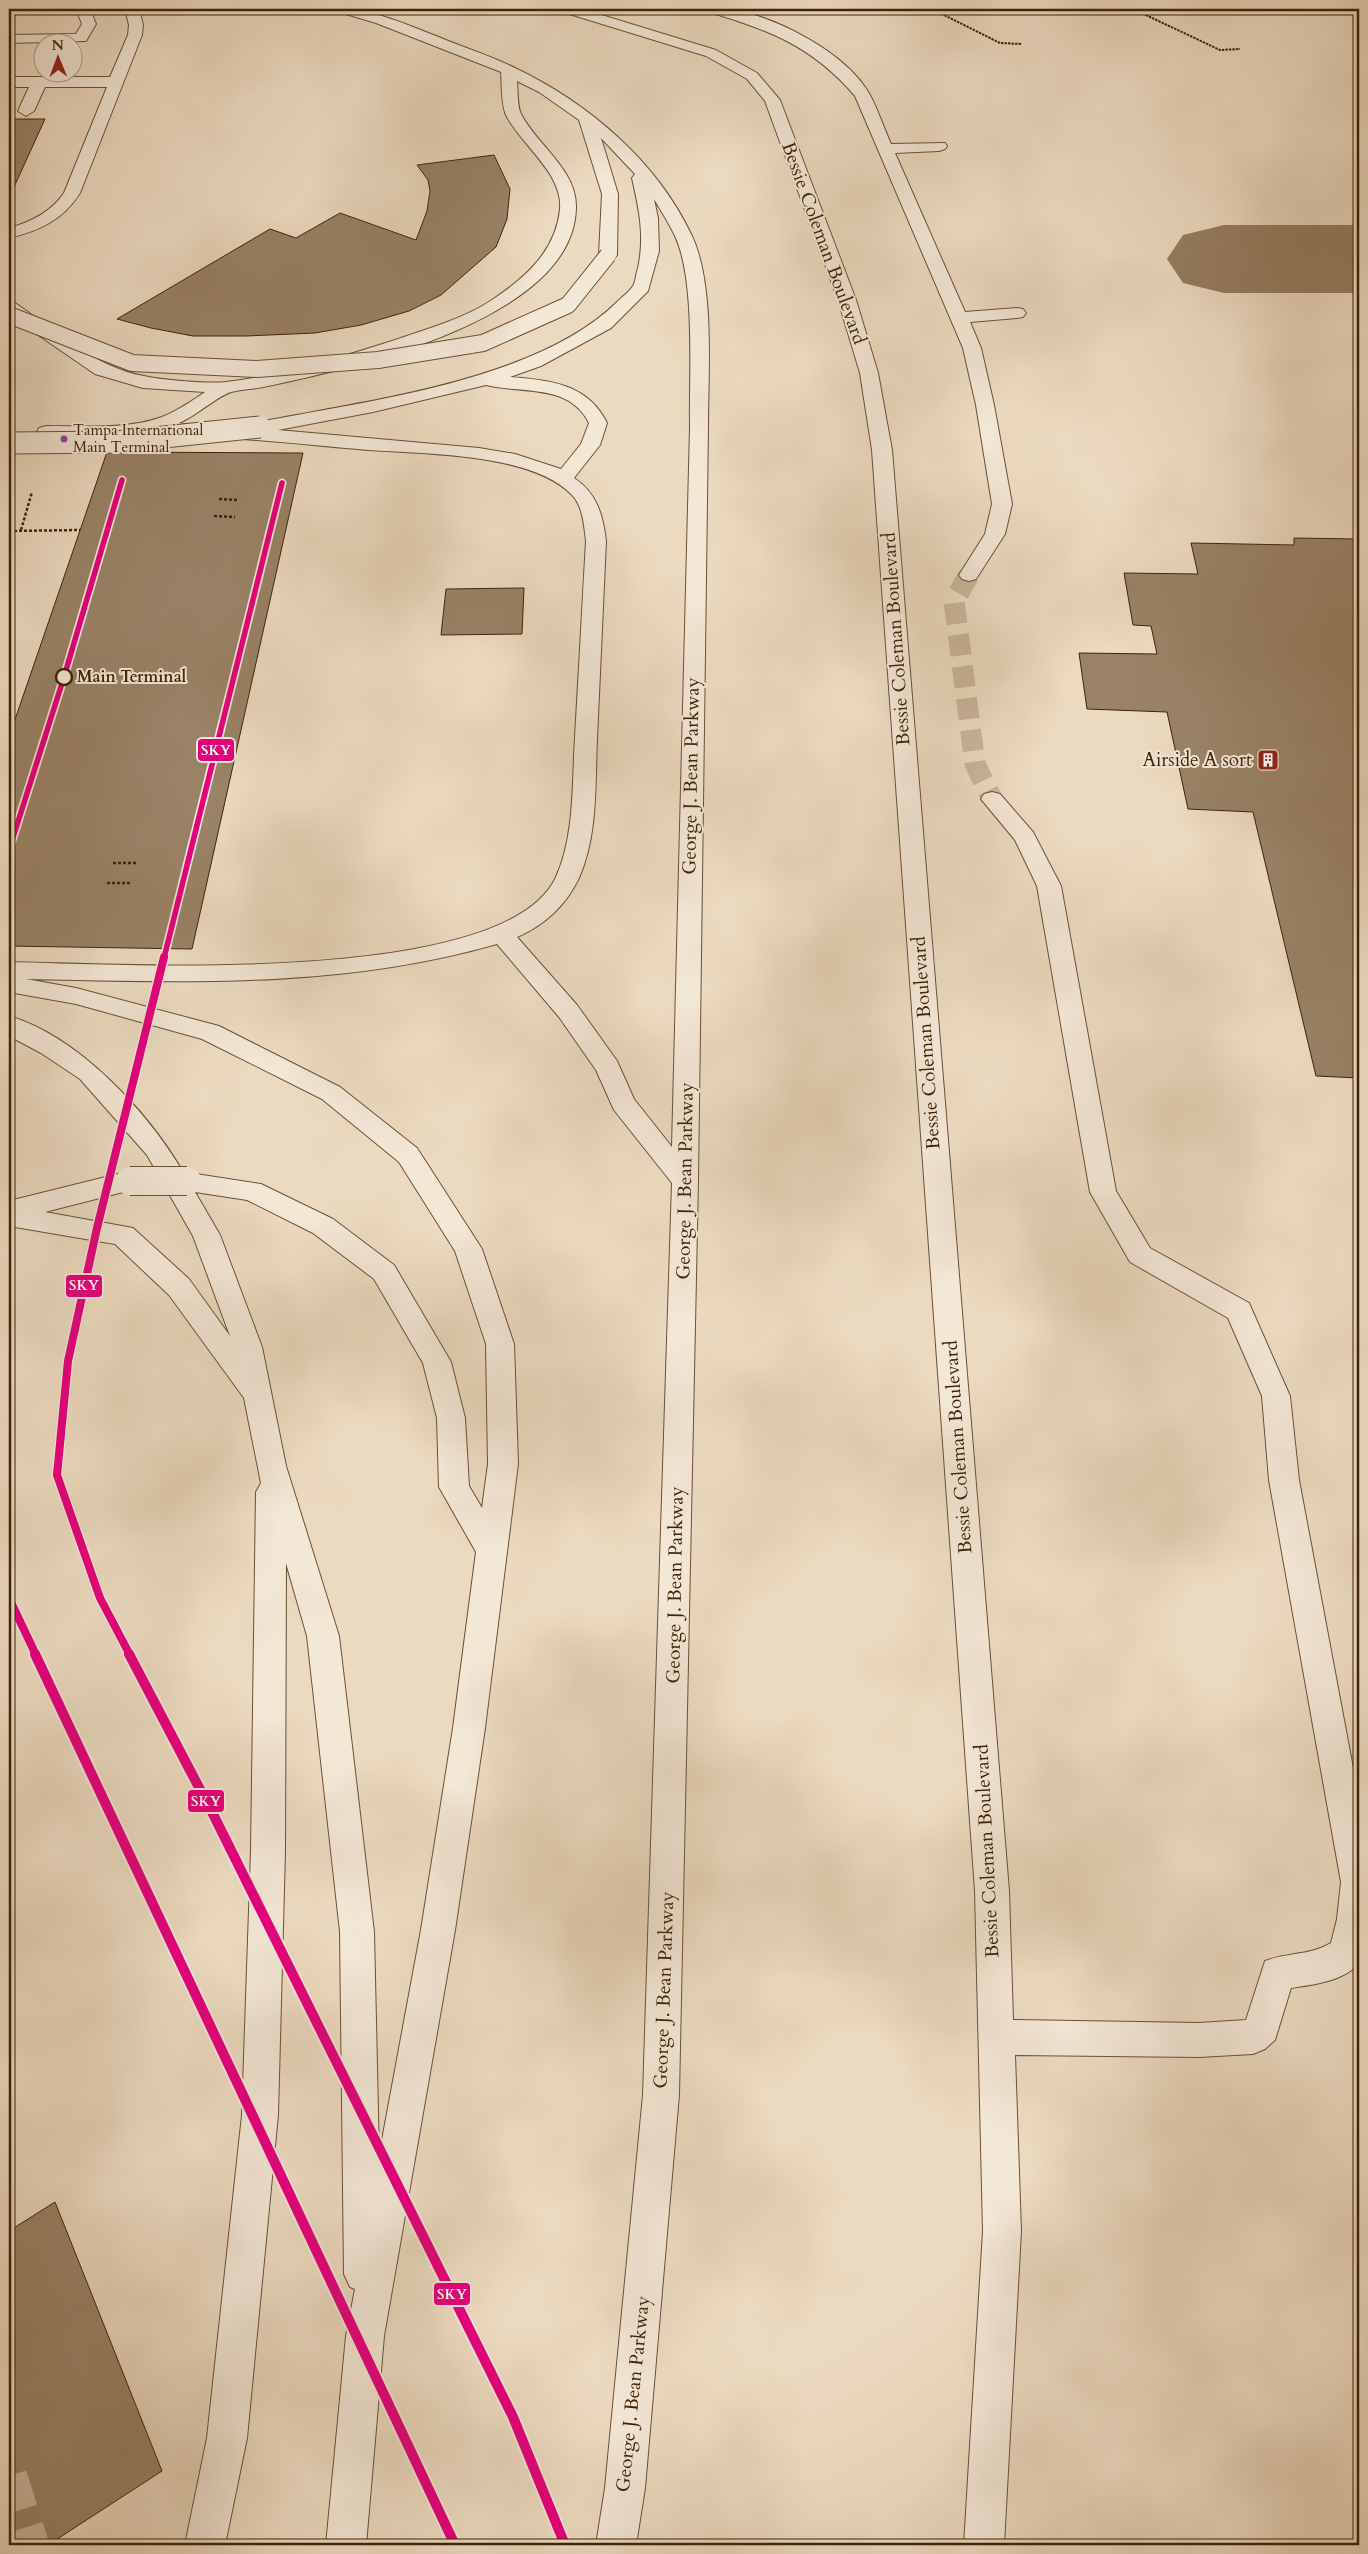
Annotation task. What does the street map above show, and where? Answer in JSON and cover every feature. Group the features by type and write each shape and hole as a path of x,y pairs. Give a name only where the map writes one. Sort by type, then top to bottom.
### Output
{"street":[{"path":"9,39 81,38 89,24 83,9"},
{"path":"9,233 44,221 66,203 135,35 136,25 132,9"},
{"name":"George J. Bean Parkway","path":"344,9 381,20 508,70 544,89 587,120 609,137 638,167 662,199 684,237 694,273 698,322 699,427 690,816 685,1182 661,2095 625,2488 616,2545"},
{"name":"Bessie Coleman Boulevard","path":"568,9 710,53 752,76 772,100 848,300 869,373 882,450 991,1871 1002,2231 984,2545"},
{"path":"714,9 767,24 803,41 827,57 844,72 862,95 972,348 985,404 1002,504 995,534 969,575"},
{"path":"9,307 101,370 143,382 224,388 267,381 361,357 452,327 497,305 528,282 547,262 560,243 565,228 568,209 567,195 551,163 513,114 508,70"},
{"path":"9,82 32,82"},
{"path":"26,111 39,82"},
{"path":"82,82 116,82"},
{"path":"9,315 132,363 257,369 378,360 483,343 568,305 608,255 610,194 587,120"},
{"path":"886,149 939,146"},
{"path":"9,443 116,442 260,427 373,406 456,387 480,381 535,362 605,324 642,287 650,251 650,218 638,167"},
{"path":"958,318 1017,313"},
{"path":"480,381 519,382 562,391 588,405 598,423 590,444 564,478"},
{"path":"133,428 167,421 192,410 224,388"},
{"path":"9,432 80,432 133,428 250,433 478,454 526,464 564,478 579,490 593,514 596,541 580,827 567,875 553,900 532,920 503,936 411,959 346,969 273,974 9,970"},
{"path":"992,799 1025,837 1050,886 1103,1192 1140,1255 1239,1311 1276,1396 1284,1480 1358,1882 1354,1919 1346,1953 1322,1967 1277,1973 1263,2028 1253,2037 1199,2040 996,2037"},
{"path":"503,936 568,1011 608,1066 623,1103 685,1182"},
{"path":"9,984 76,996 210,1032 331,1093 408,1155 468,1249 500,1344 503,1464 470,1728 438,1930 365,2336 346,2545"},
{"path":"9,1025 50,1047 89,1073 156,1148 206,1235 248,1347 271,1466 324,1636 357,1932 365,2336"},
{"path":"9,1211 130,1181 187,1182 252,1191 323,1226 384,1272 437,1362 450,1418 454,1487 491,1550"},
{"path":"9,1216 123,1235 178,1287 258,1397"},
{"path":"206,2545 227,2438 260,2115 268,1851 271,1466"}],"path":[{"path":"932,9 1000,43 1022,44"},
{"path":"1133,9 1220,50 1240,50"},
{"path":"1351,9 1359,9"},
{"path":"219,500 239,500"},
{"path":"214,516 235,517"},
{"path":"9,530 80,530"},
{"path":"113,863 138,863"},
{"path":"107,883 132,883"}],"building":[{"path":"9,119 45,119 9,198"},
{"path":"494,155 510,189 507,219 496,247 441,295 409,311 361,325 315,333 246,336 193,336 117,319 270,229 296,238 340,213 416,240 427,211 430,191 428,180 417,165"},
{"path":"107,452 303,453 192,949 9,946 9,737"},
{"name":"Airside A sort","path":"1294,538 1359,539 1359,1078 1316,1076 1253,812 1188,809 1167,712 1087,709 1079,653 1157,654 1151,626 1133,625 1124,573 1198,574 1191,543 1294,545"},
{"path":"524,588 522,634 441,635 446,589"},
{"path":"55,2202 162,2471 48,2545 9,2545 9,2231"}],"taxiway":[{"path":"1224,259 1359,259"}],"tunnel":[{"path":"969,575 954,601 975,764 992,799"},
{"path":"9,2476 31,2545"}],"transit line":[{"name":"SKY","path":"9,850 64,677 122,480"},
{"name":"SKY","path":"282,483 97,1228 68,1361 57,1475 100,1598 214,1816 513,2417 565,2545"},
{"name":"SKY","path":"9,1598 455,2545"}],"place":[{"name":"Tampa International Main Terminal","path":"64,439"},
{"name":"Main Terminal","path":"64,677"},
{"name":"Airside A sort","path":"1268,760"}]}
